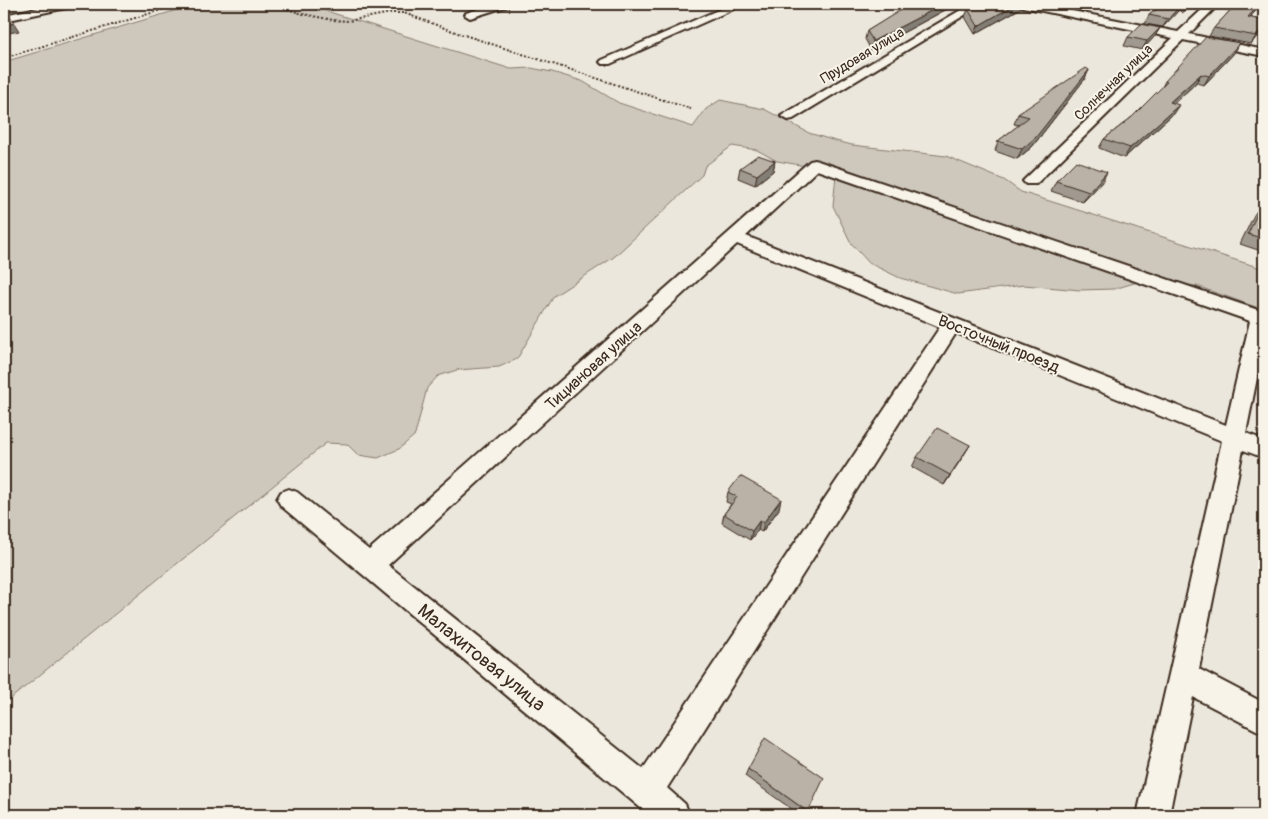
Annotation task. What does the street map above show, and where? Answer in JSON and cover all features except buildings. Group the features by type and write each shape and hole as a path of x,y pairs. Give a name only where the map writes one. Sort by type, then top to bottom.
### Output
{"street":[{"path":"4,18 72,4"},
{"path":"470,15 504,4"},
{"path":"606,62 740,4"},
{"name":"Прудовая улица","path":"788,116 978,4"},
{"path":"1023,4 1264,54"},
{"name":"Солнечная улица","path":"1032,182 1214,4"},
{"name":"Тициановая улица","path":"370,565 815,164 1262,318"},
{"name":"Восточный проезд","path":"734,237 1264,449"},
{"path":"1153,815 1233,436 1262,318"},
{"path":"646,792 952,324"},
{"name":"Малахитовая улица","path":"289,499 674,815"},
{"path":"1182,676 1264,719"}],"path":[{"path":"4,58 181,4"},
{"path":"272,4 303,14 333,20 348,21 391,12 404,13 458,34 691,109"}],"shaded area":[{"path":"197,4 304,4 511,69 531,68 582,81 619,103 693,127 706,109 720,100 764,109 809,133 852,145 946,156 1004,180 1021,192 1264,269 1264,310 1197,286 1141,281 1114,289 1080,290 1024,285 958,294 900,278 869,263 851,243 833,206 836,175 823,169 777,161 757,150 732,146 705,166 702,175 614,257 554,296 517,359 499,367 457,370 438,376 427,388 415,435 399,449 378,458 358,455 347,444 326,443 4,704 4,62"}]}
